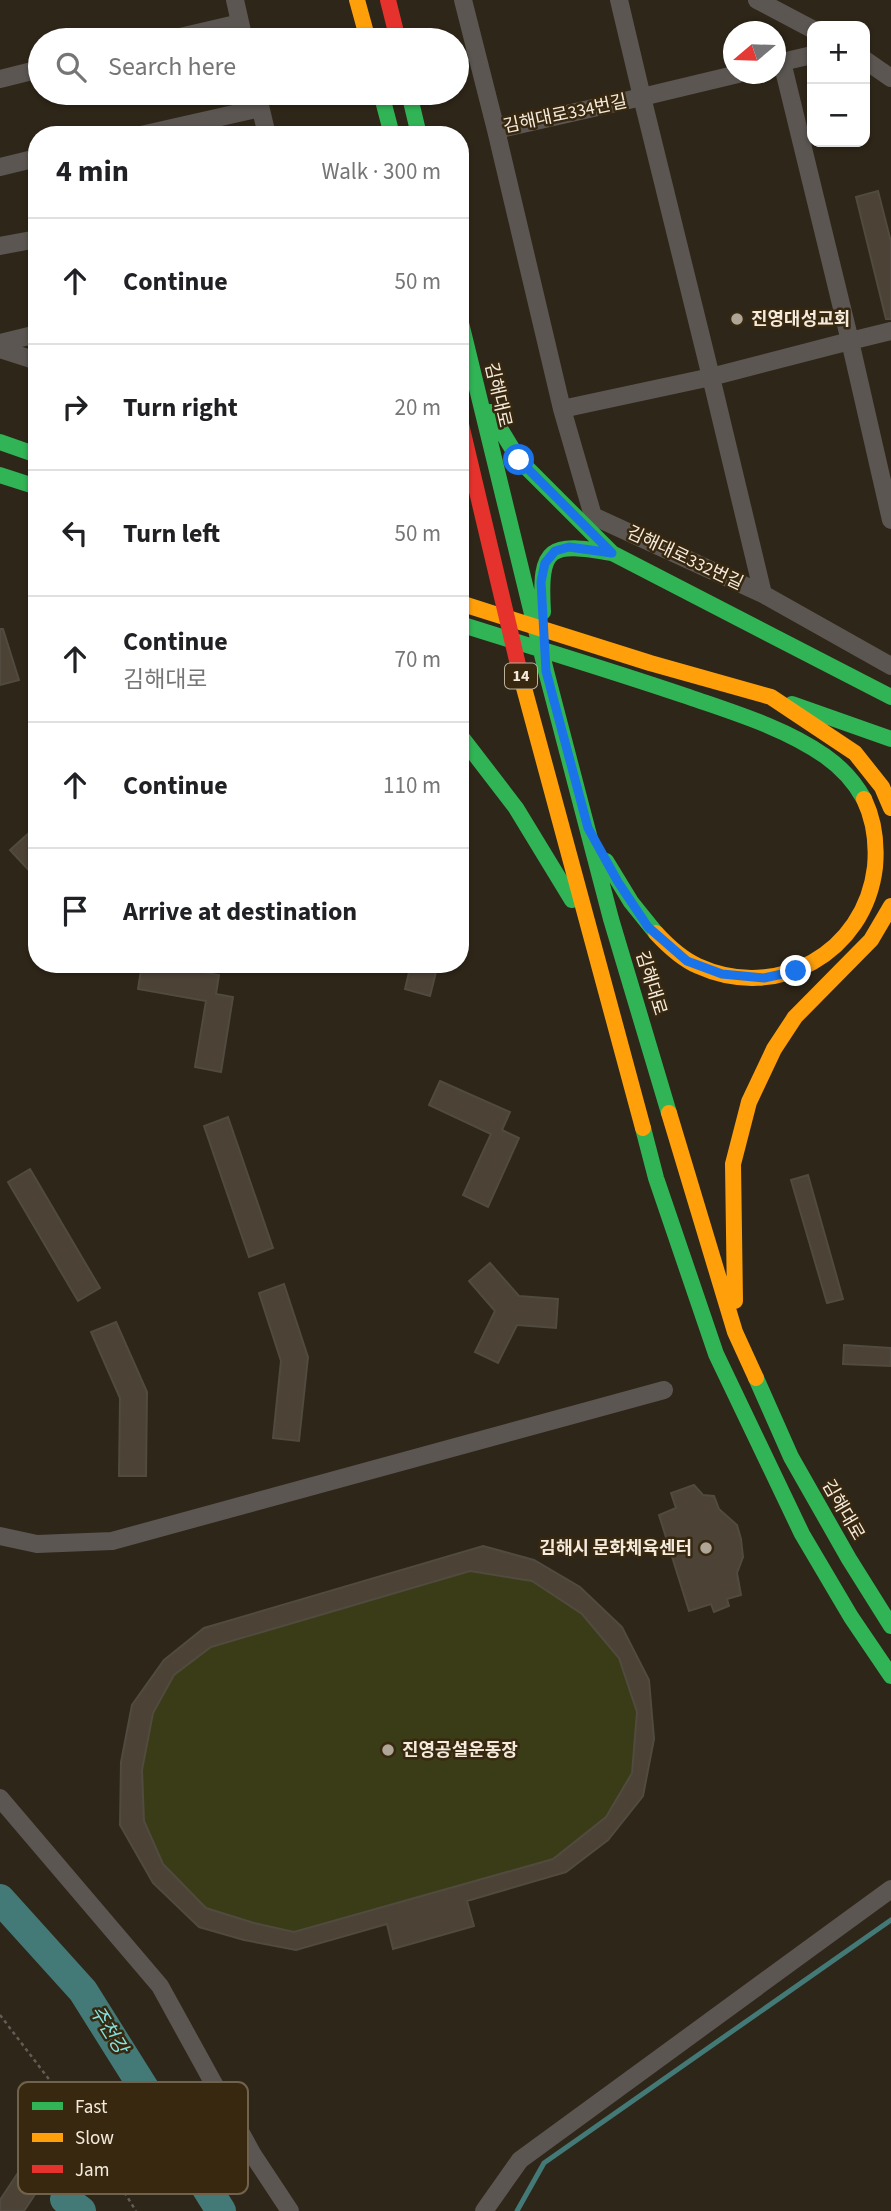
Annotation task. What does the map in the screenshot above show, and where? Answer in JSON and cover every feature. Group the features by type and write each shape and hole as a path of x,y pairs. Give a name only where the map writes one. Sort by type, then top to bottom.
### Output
{"main road":[{"path":"358,0 365,28"},
{"path":"388,0 395,28"},
{"path":"384,105 390,126"},
{"path":"412,105 417,126"},
{"name":"김해대로","path":"469,359 611,919 735,1332 791,1457 891,1626"},
{"path":"476,390 519,460 612,553 891,697"},
{"path":"0,442 28,452"},
{"name":"14","path":"469,459 522,680 589,929"},
{"path":"0,475 28,484"},
{"path":"546,671 541,582 545,563 555,551 569,547 612,553"},
{"path":"469,606 650,663 771,697 891,738"},
{"path":"469,627 654,685 781,730 814,748 843,769 861,793 875,821 881,851 878,884 865,913 844,942 820,960 796,971 764,978 722,974 687,961 648,927 618,882 588,828"},
{"path":"771,697 855,752 882,787 891,808"},
{"path":"469,747 516,808 589,929 656,1178 716,1354 802,1534 851,1617 891,1676"},
{"path":"735,1332 733,1159 750,1096 795,1017 823,987 859,957 882,927 891,906"}],"street":[{"path":"235,0 241,28"},
{"name":"김해대로334번길","path":"463,0 496,131 642,97"},
{"name":"김해대로332번길","path":"618,0 763,594"},
{"path":"757,0 807,26"},
{"path":"786,61 807,56"},
{"path":"870,63 891,78"},
{"path":"0,79 28,72"},
{"path":"642,97 723,78"},
{"path":"784,84 850,341 891,520"},
{"path":"171,126 242,105"},
{"path":"260,105 265,126"},
{"name":"김해대로332번길","path":"496,131 562,409 593,516 763,594 891,666"},
{"path":"0,167 28,160"},
{"path":"0,246 28,241"},
{"path":"562,409 711,377 891,331"},
{"path":"0,343 28,336"},
{"path":"0,349 28,357"},
{"path":"0,1536 37,1544 113,1541 664,1390"},
{"path":"0,1798 160,1986 213,2082"},
{"path":"484,2211 520,2160 891,1889"},
{"path":"248,2146 290,2211"}],"path":[{"path":"0,2015 51,2082"},
{"path":"125,2194 136,2211"}],"green space":[{"name":"진영공설운동장","path":"483,1546 534,1560 580,1587 622,1627 649,1680 654,1739 643,1796 608,1840 566,1872 467,1900 474,1926 393,1949 386,1924 296,1950 244,1940 199,1927 153,1883 121,1762 132,1705 204,1628"}],"building":[{"path":"878,191 891,242 891,319 886,319 856,197"},
{"path":"0,629 3,629 19,680 0,685"},
{"path":"28,834 28,869 10,850"},
{"path":"141,973 219,975 216,994 233,997 221,1072 195,1067 206,1001 138,989"},
{"path":"409,973 436,973 430,996 405,989"},
{"path":"440,1081 510,1112 502,1130 519,1138 488,1207 463,1195 491,1134 429,1105"},
{"path":"228,1117 273,1248 249,1257 204,1126"},
{"path":"30,1169 100,1288 78,1301 8,1182"},
{"path":"808,1175 843,1299 827,1303 791,1180"},
{"path":"490,1263 519,1296 558,1299 556,1328 517,1325 498,1363 475,1352 495,1311 469,1281"},
{"path":"284,1284 308,1357 299,1441 273,1438 281,1361 259,1293"},
{"path":"116,1322 147,1392 146,1476 119,1476 120,1398 91,1332"},
{"path":"844,1345 891,1348 891,1366 843,1364"},
{"name":"김해시 문화체육센터","path":"694,1485 703,1495 714,1496 719,1509 737,1525 741,1539 743,1557 737,1573 741,1595 727,1599 729,1606 714,1612 711,1604 689,1611 659,1515 676,1508 671,1493"},
{"path":"483,1546 534,1560 580,1587 622,1627 649,1680 654,1739 643,1796 608,1840 566,1872 467,1901 474,1926 393,1949 387,1924 296,1950 244,1940 199,1927 153,1883 120,1825 121,1762 132,1705 164,1660 204,1628","holes":["470,1571 532,1581 582,1614 619,1658 637,1712 632,1773 606,1817 553,1859 294,1932 206,1908 163,1864 144,1821 142,1770 153,1713 174,1675 211,1647"]},
{"path":"18,2173 18,2194 35,2194 24,2211 0,2211 0,2200"}],"waterway":[{"name":"주천강","path":"0,1899 83,1991 140,2082"},
{"path":"517,2211 544,2163 891,1920"},
{"name":"주천강","path":"210,2194 221,2211"},
{"path":"65,2199 81,2211"}],"traffic: fast":[{"path":"384,105 390,126"},
{"path":"412,105 417,126"},
{"path":"469,356 546,671 611,919 669,1113"},
{"path":"490,412 519,460 612,553 891,697"},
{"path":"0,442 28,452"},
{"path":"0,475 28,484"},
{"path":"543,612 543,573 553,553 574,548 612,553"},
{"path":"469,627 660,687 777,729 810,746 831,761 852,781 864,799"},
{"path":"792,704 891,739"},
{"path":"469,747 516,808 572,900"},
{"path":"606,861 631,902 656,933"},
{"path":"643,1128 656,1178 716,1354 802,1534 851,1617 891,1676"},
{"path":"756,1378 791,1457 891,1626"}],"traffic: slow":[{"path":"357,0 365,28"},
{"path":"469,606 650,663 771,697 855,753 882,787 891,808"},
{"path":"520,673 643,1128"},
{"path":"656,933 686,960 728,976 758,978 786,973 812,962 835,946 854,924 868,897 876,850 864,799"},
{"path":"735,1301 733,1164 749,1102 774,1049 795,1017 871,940 891,906"},
{"path":"669,1113 735,1332 756,1378"}],"traffic: jam":[{"path":"388,0 395,28"},
{"path":"469,458 520,673"}],"place":[{"name":"진영대성교회","path":"737,319"},
{"name":"김해시 문화체육센터","path":"706,1548"},
{"name":"진영공설운동장","path":"388,1750"}],"route":[{"path":"519,460 612,553 569,547 555,551 545,563 541,582 546,671 588,828 618,882 648,927 687,961 722,974 764,978 796,971"}]}
